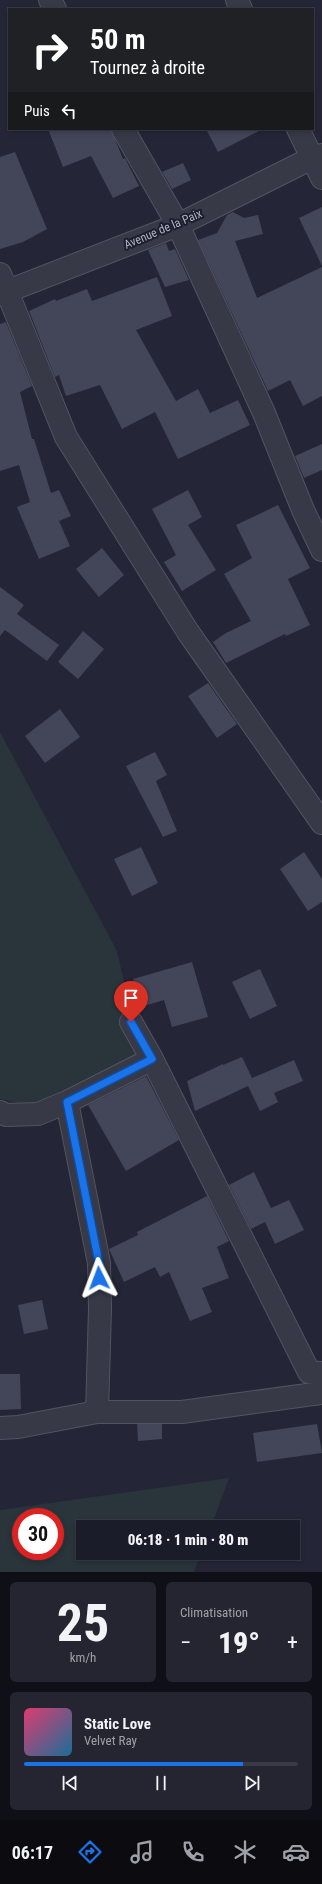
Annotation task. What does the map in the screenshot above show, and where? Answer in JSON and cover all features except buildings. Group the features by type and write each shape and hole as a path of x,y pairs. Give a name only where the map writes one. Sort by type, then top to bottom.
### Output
{"street":[{"path":"124,130 178,225 264,412 303,510 322,550"},
{"path":"299,130 317,156 322,178"},
{"name":"Avenue de la Paix","path":"2,286 178,225 317,156"},
{"path":"2,286 66,437 188,632 322,823"},
{"path":"131,1022 152,1059 309,1372 321,1373 322,1378"},
{"path":"0,1112 6,1115 38,1114 67,1102 152,1059"},
{"path":"67,1102 99,1263 100,1309 97,1412"},
{"path":"0,1428 18,1427 97,1412 182,1412 322,1393"}],"shaded area":[{"path":"0,732 117,951 142,1060 38,1108 0,1099"},
{"path":"229,1478 214,1520 76,1520 76,1560 198,1560 194,1572 0,1572 0,1510 12,1508 12,1560 64,1560 64,1508 14,1508"}],"route":[{"path":"99,1278 99,1263 67,1102 152,1059 131,1022"}]}
